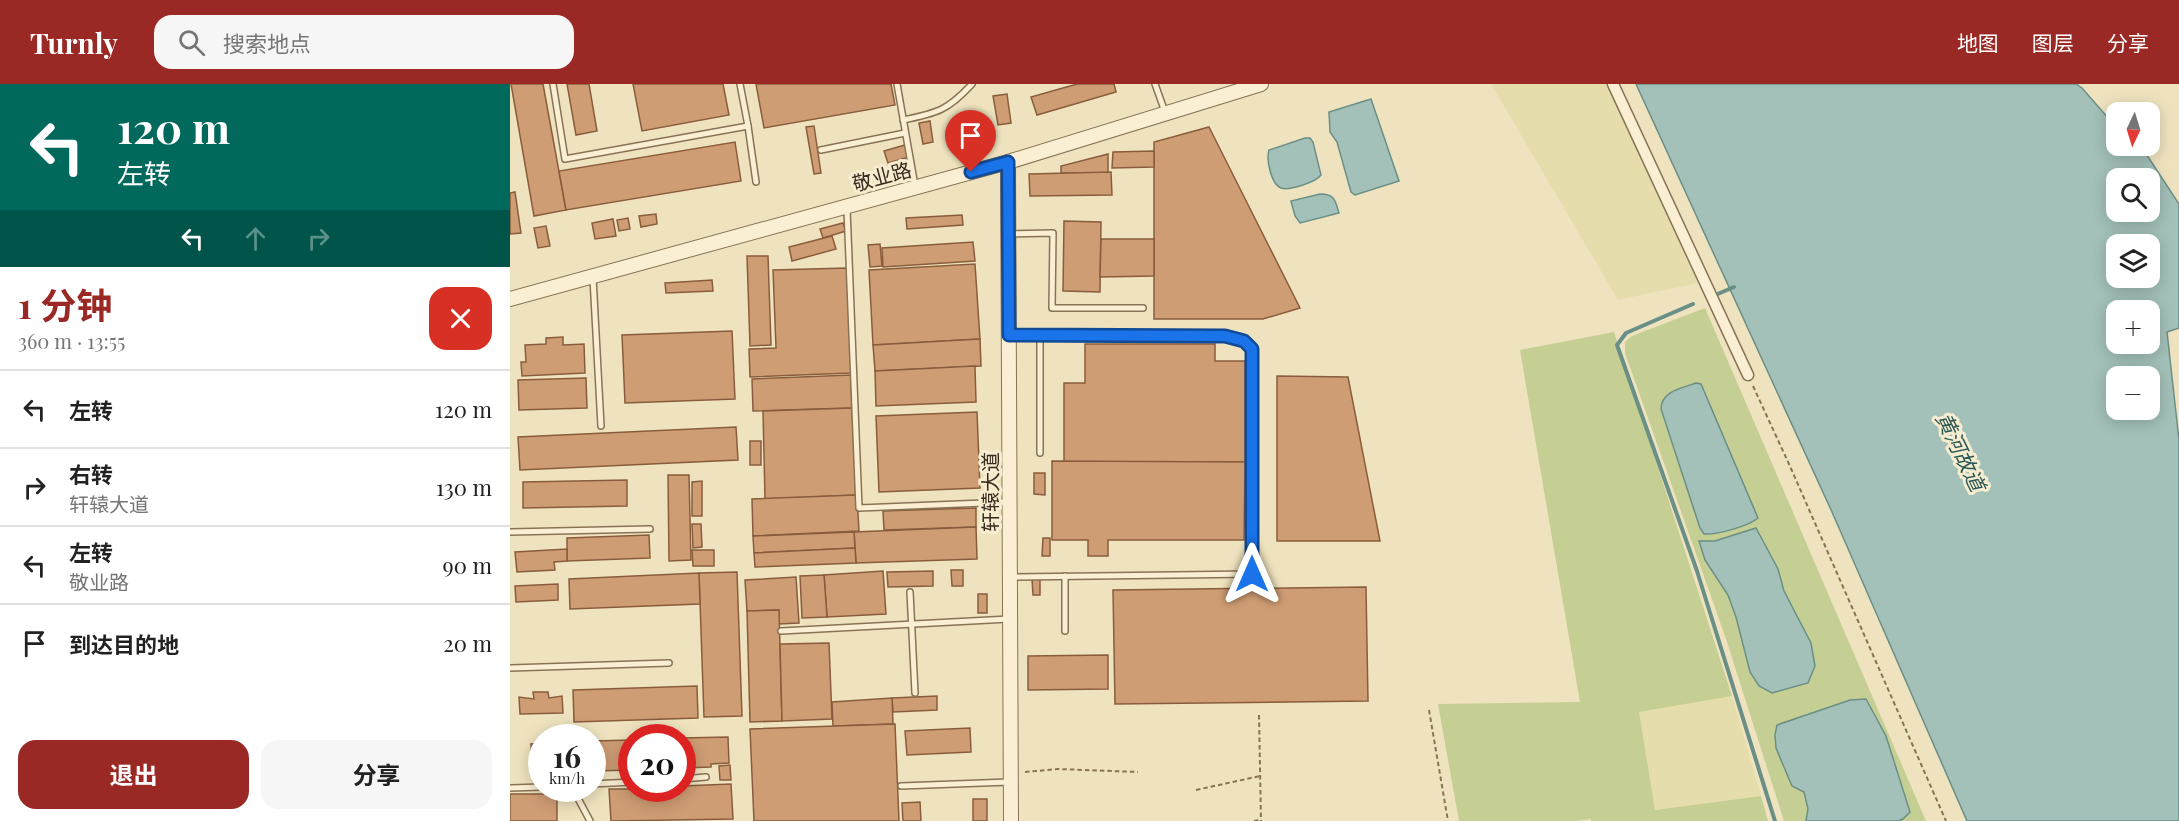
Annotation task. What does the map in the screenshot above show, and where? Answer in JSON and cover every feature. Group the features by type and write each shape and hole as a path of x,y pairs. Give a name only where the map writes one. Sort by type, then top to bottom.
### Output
{"street":[{"name":"敬业路","path":"510,299 1008,162 1261,84"},
{"path":"1613,84 1748,375"},
{"name":"轩辕大道","path":"1008,162 1011,821"}],"lane":[{"path":"553,84 565,159 748,126"},
{"path":"740,84 756,182"},
{"path":"897,84 915,188"},
{"path":"903,120 940,111 972,84"},
{"path":"1155,84 1166,114"},
{"path":"821,150 905,133"},
{"path":"847,206 859,508 1011,502"},
{"path":"1008,234 1053,233 1052,308 1143,308"},
{"path":"593,276 601,426"},
{"path":"1009,335 1225,336 1244,341 1252,349 1252,574 1011,577"},
{"path":"1040,336 1040,453"},
{"path":"510,532 650,529"},
{"path":"1065,576 1065,631"},
{"path":"910,592 915,693"},
{"path":"781,631 1011,619"},
{"path":"510,668 669,663"},
{"path":"696,778 706,777"},
{"path":"901,786 1011,778"},
{"path":"510,788 528,787"},
{"path":"580,802 590,821"}],"path":[{"path":"1748,375 1946,821"},
{"path":"1429,710 1448,821"},
{"path":"1254,821 1261,820 1259,715"},
{"path":"1011,778 1058,769 1138,771"},
{"path":"1196,790 1260,776"}],"shaded area":[{"path":"1491,84 1607,84 1698,283 1618,300"},
{"path":"1732,696 1761,796 1655,810 1638,712"}],"green space":[{"path":"1705,308 1926,821 1784,821 1726,639 1625,353 1625,342 1632,336"},
{"path":"1614,332 1732,696 1639,712 1655,810 1761,796 1768,821 1591,821 1591,819 1459,821 1438,704 1580,702 1520,350"}],"water":[{"name":"黄河故道","path":"1636,84 2076,84 2106,116 2106,156 2148,156 2155,168 2106,168 2106,222 2160,222 2160,175 2179,204 2179,328 2167,332 2179,440 2179,821 1967,821 1832,512"},
{"path":"1371,99 1399,181 1355,195 1351,192 1337,142 1330,132 1329,112"},
{"path":"1310,138 1313,142 1321,175 1314,180 1290,188 1277,186 1270,171 1269,150"},
{"path":"1320,194 1329,195 1334,199 1339,213 1300,223 1295,216 1291,201"},
{"path":"1696,383 1701,384 1758,518 1740,527 1710,534 1704,534 1700,528 1661,409 1664,398 1668,394"},
{"path":"1756,528 1778,569 1784,591 1811,643 1815,666 1808,683 1772,693 1759,686 1750,672 1728,595 1705,560 1699,541 1715,541"},
{"path":"1866,699 1886,736 1910,812 1898,821 1806,821 1808,809 1804,792 1792,786 1776,748 1777,725 1850,700"}],"building":[{"path":"511,84 543,84 566,210 534,216"},
{"path":"567,84 589,84 597,131 576,135"},
{"path":"633,84 723,84 729,115 642,131"},
{"path":"756,84 891,84 895,105 764,128"},
{"path":"1077,84 1114,84 1116,92 1037,115 1031,97"},
{"path":"1007,94 1011,123 998,125 993,96"},
{"path":"930,121 933,142 923,144 919,123"},
{"path":"814,126 821,173 814,174 806,127"},
{"path":"1209,127 1300,308 1263,319 1154,319 1154,142"},
{"path":"735,142 741,181 566,210 559,171"},
{"path":"905,145 909,157 888,163 884,151"},
{"path":"1154,151 1154,167 1112,168 1113,152"},
{"path":"1108,154 1108,173 1061,173 1061,166"},
{"path":"1111,172 1112,195 1030,196 1029,174"},
{"path":"515,192 521,233 510,234 510,193"},
{"path":"656,214 657,224 641,227 639,216"},
{"path":"962,215 963,225 907,229 906,218"},
{"path":"628,218 630,229 619,231 617,220"},
{"path":"613,219 616,236 595,239 592,223"},
{"path":"1064,221 1101,222 1100,292 1063,291"},
{"path":"843,223 846,231 823,238 820,229"},
{"path":"546,226 550,246 538,248 534,228"},
{"path":"832,236 836,249 792,261 789,247"},
{"path":"1101,239 1154,239 1154,276 1100,277"},
{"path":"973,242 975,261 883,267 882,248"},
{"path":"880,244 882,266 870,267 868,245"},
{"path":"747,256 768,256 771,345 750,346"},
{"path":"975,264 980,339 873,345 869,270"},
{"path":"847,268 851,373 750,377 749,349 776,348 773,270"},
{"path":"712,280 713,291 666,293 665,283"},
{"path":"732,331 735,399 625,403 622,335"},
{"path":"563,337 563,345 584,344 585,373 522,376 521,362 526,362 525,345 546,344 546,338"},
{"path":"980,339 981,366 875,371 873,345"},
{"path":"1085,344 1215,344 1215,361 1245,361 1245,462 1064,462 1064,383 1085,383"},
{"path":"975,366 976,402 876,406 875,371"},
{"path":"851,375 852,408 753,411 752,379"},
{"path":"1277,376 1348,377 1380,541 1277,541"},
{"path":"586,378 587,408 519,410 518,380"},
{"path":"852,408 856,495 765,499 763,411"},
{"path":"977,412 980,488 879,492 876,416"},
{"path":"736,427 738,460 520,470 518,437"},
{"path":"750,441 761,441 761,465 750,465"},
{"path":"1052,461 1245,462 1244,540 1108,540 1108,556 1088,556 1088,540 1052,540"},
{"path":"1034,473 1045,473 1045,495 1034,494"},
{"path":"668,475 689,475 691,560 669,561"},
{"path":"627,480 627,506 523,508 523,482"},
{"path":"702,481 702,516 692,516 692,482"},
{"path":"857,495 859,531 753,536 752,499"},
{"path":"976,508 976,527 884,530 883,511"},
{"path":"692,524 701,524 702,547 693,548"},
{"path":"976,527 977,559 856,563 854,532"},
{"path":"854,532 855,548 754,553 753,536"},
{"path":"649,535 650,558 567,561 567,538"},
{"path":"1043,538 1050,538 1050,556 1042,556"},
{"path":"855,548 856,563 755,567 754,553"},
{"path":"567,549 567,561 554,562 555,570 517,572 515,552"},
{"path":"692,550 714,550 714,566 693,566"},
{"path":"951,570 963,570 963,586 952,586"},
{"path":"883,571 886,614 827,617 824,575"},
{"path":"933,571 933,586 888,587 887,572"},
{"path":"737,572 742,716 704,717 699,573"},
{"path":"699,573 700,604 570,609 569,579"},
{"path":"824,575 827,617 802,618 800,576"},
{"path":"796,577 799,623 779,624 779,610 747,611 745,580"},
{"path":"1032,579 1040,579 1040,595 1033,595"},
{"path":"558,584 558,600 516,602 515,586"},
{"path":"1366,587 1368,701 1115,704 1113,590"},
{"path":"978,594 987,594 987,613 978,613"},
{"path":"779,610 782,721 750,722 747,611"},
{"path":"829,643 832,719 782,721 780,644"},
{"path":"1108,655 1108,689 1028,690 1028,656"},
{"path":"697,686 698,718 574,722 573,690"},
{"path":"533,692 548,692 549,698 562,696 563,713 520,714 519,697 534,699"},
{"path":"937,696 937,710 893,712 892,698"},
{"path":"892,698 893,724 833,726 832,702"},
{"path":"895,724 899,821 754,821 750,729"},
{"path":"970,728 971,752 907,755 905,731"},
{"path":"728,737 729,763 696,768 696,738"},
{"path":"618,740 618,770 606,771 606,741"},
{"path":"730,765 731,780 720,780 719,766"},
{"path":"731,784 733,819 611,821 609,789 618,789 618,802 696,802 696,785"},
{"path":"510,794 528,794 528,802 557,802 557,821 510,821"},
{"path":"973,799 987,799 987,821 973,821"},
{"path":"920,802 921,821 903,821 902,803"}],"waterway":[{"path":"1713,296 1734,287"},
{"path":"1693,304 1626,333 1617,345 1697,571 1775,821"}],"route":[{"path":"971,172 1008,162 1009,335 1225,336 1244,341 1252,349 1252,574"}]}
